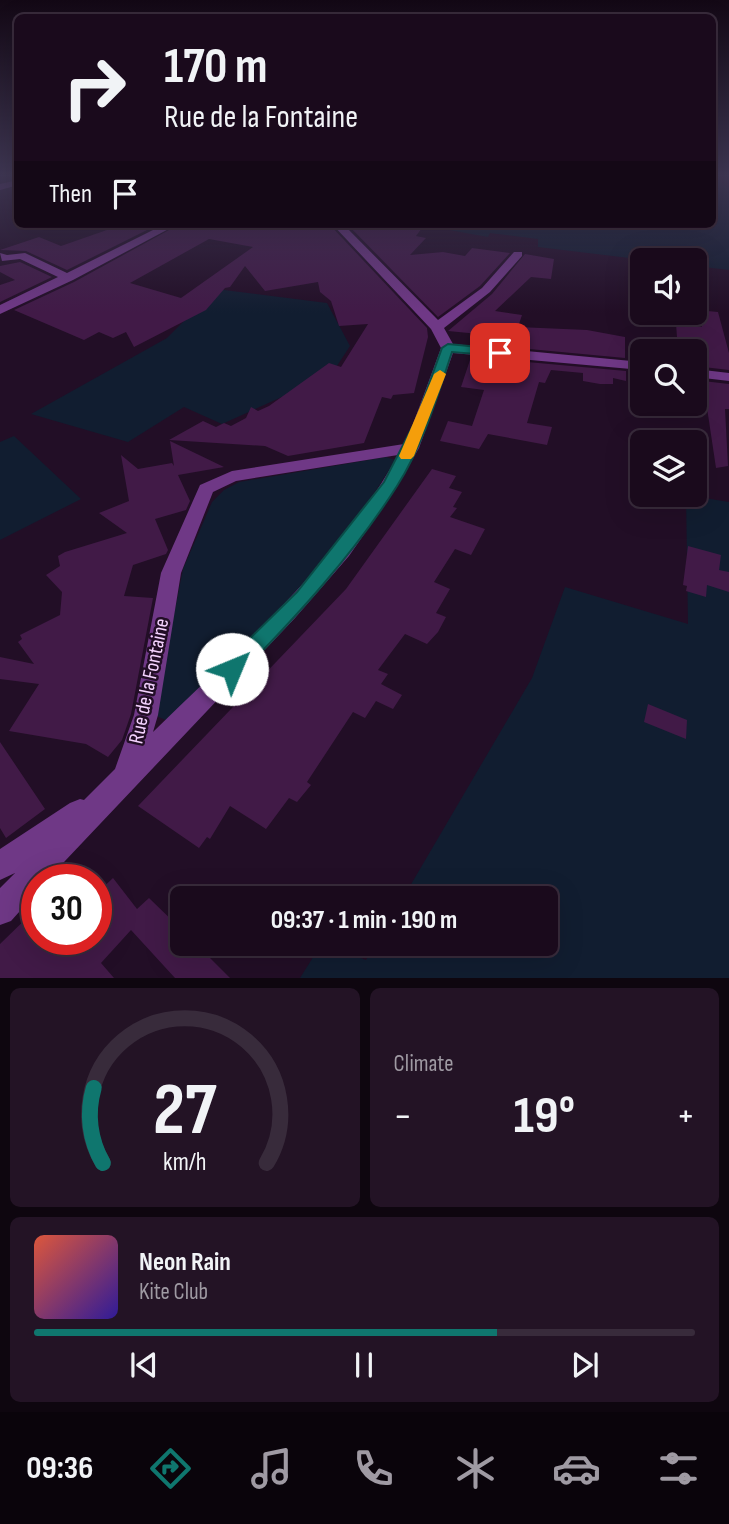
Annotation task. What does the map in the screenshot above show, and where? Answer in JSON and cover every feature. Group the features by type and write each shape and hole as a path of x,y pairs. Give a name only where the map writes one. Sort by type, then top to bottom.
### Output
{"street":[{"path":"0,310 165,228"},
{"path":"341,228 437,327 448,348 630,365"},
{"path":"437,327 486,290 518,254"},
{"path":"0,256 6,259 21,255 69,278"},
{"name":"Rue de la Fontaine","path":"124,777 304,597 365,520 411,448 435,392 448,348"},
{"path":"707,374 729,377"},
{"name":"Rue de la Fontaine","path":"124,777 146,715 171,573 206,489 232,476 411,448"},
{"path":"0,866 57,830 124,777"},
{"path":"0,910 124,777"}],"shaded area":[{"path":"716,222 729,222 729,270 707,267 707,248 630,248 630,258 538,247 538,239 490,233 488,237 438,228 716,228"},
{"path":"216,289 327,303 350,346 316,398 295,391 222,424 184,407 128,442 31,414 167,338"},
{"path":"14,436 81,499 0,540 0,442"},
{"path":"386,457 395,460 371,497 346,532 290,598 168,721 154,715 183,569 212,502 224,490 239,482"},
{"path":"707,498 729,502 729,978 300,978 314,956 356,956 366,960 368,956 558,956 558,886 410,886 532,678 565,587 688,624 686,507 707,507"}],"building":[{"path":"113,228 151,228 67,270 26,251 0,250 39,237 61,246"},
{"path":"173,228 333,228 427,328 428,337 414,393 393,395 391,399 382,397 364,443 288,456 265,446 169,440 203,421 216,427 224,423 231,426 246,418 251,407 258,411 269,406 329,363 341,367 368,324 339,326 331,301 320,292 318,282 265,291 245,266 230,287 225,288 206,310 134,347 126,332 113,338 99,332 84,340 14,310 74,282","holes":["209,239 253,247 181,298 130,283"]},
{"path":"351,228 422,228 416,236 426,238 410,255 443,252 465,256 472,248 510,253 480,286 438,317"},
{"path":"525,254 554,259 551,279 531,277 495,311 522,315 518,327 587,330 625,337 625,358 476,344 479,334 448,331 492,294"},
{"path":"20,262 52,277 0,302 0,285 15,280 0,272 0,266"},
{"path":"707,311 718,312 729,353 729,370 707,367 707,339 677,339 676,325 707,325"},
{"path":"471,357 626,371 626,381 613,378 613,384 600,384 583,381 583,373 551,370 545,383 539,382 527,423 552,427 547,445 488,434 479,449 440,441 448,421 472,426 484,390 461,387"},
{"path":"707,381 729,384 729,409 725,409 728,466 716,468 707,408"},
{"path":"170,441 224,467 178,475 190,501 186,510 155,519 168,550 166,554 133,565 124,596 153,598 131,714 122,740 108,757 86,744 9,731 39,684 0,679 0,657 34,664 18,642 22,639 20,635 60,615 62,592 46,575 60,566 58,556 65,552 127,533 99,513 129,501 121,455 138,469 172,463 174,466"},
{"path":"432,469 456,476 449,488 462,492 453,507 457,508 450,517 485,529 471,555 455,549 434,582 450,589 436,613 446,617 438,632 427,644 405,634 378,670 388,674 381,684 402,695 393,709 376,701 365,718 353,712 307,782 311,785 297,802 289,798 266,829 230,806 210,839 207,837 199,848 138,806 346,589"},
{"path":"688,546 721,555 719,570 729,572 729,592 707,585 706,597 686,591 687,586 683,585"},
{"path":"648,704 687,720 686,739 644,722"},
{"path":"0,742 45,809 6,838 0,828"},
{"path":"112,879 137,909 149,898 170,918 170,956 208,956 230,978 175,978 131,930 112,951"},
{"path":"21,924 21,955 108,955 101,963 114,978 0,978 0,944"}],"slow traffic":[{"path":"406,456 435,392 440,374"}],"route":[{"path":"232,669 304,597 339,555 391,483 411,448 435,392 448,348 500,353"}]}
